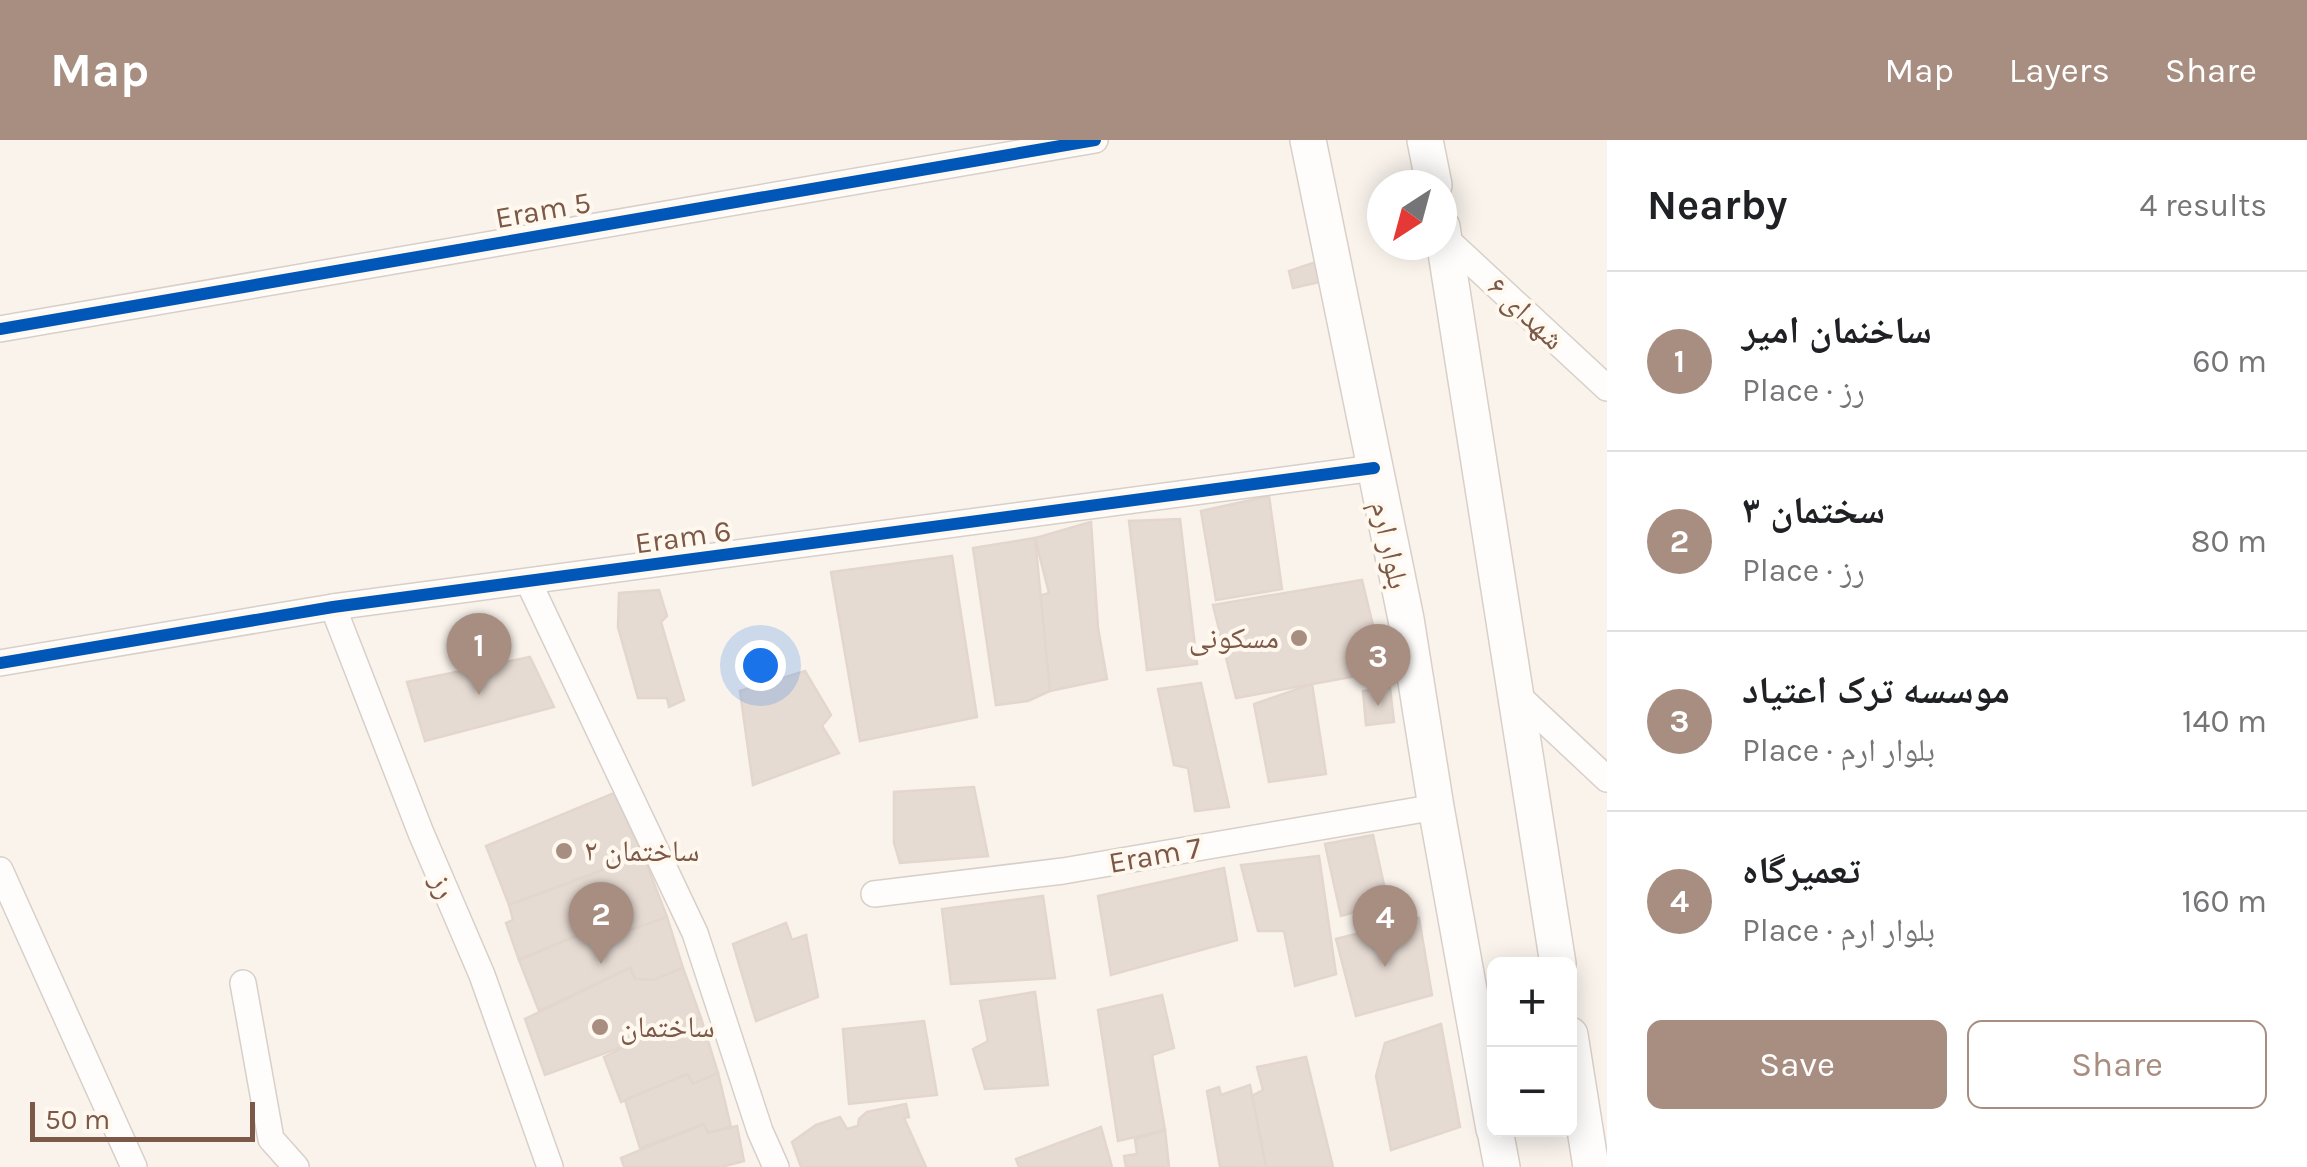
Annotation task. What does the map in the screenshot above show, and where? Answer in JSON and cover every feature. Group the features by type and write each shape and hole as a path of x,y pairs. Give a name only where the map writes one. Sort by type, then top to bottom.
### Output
{"main road":[{"name":"بلوار ارم","path":"1308,140 1406,619 1487,1085"},
{"path":"1425,140 1431,170"},
{"path":"1447,260 1557,957"},
{"path":"1572,1047 1591,1167"},
{"name":"بلوار ارم","path":"1496,1137 1502,1167"}],"street":[{"name":"Eram 5","path":"0,328 1095,140"},
{"name":"شهدای ۶","path":"1457,245 1607,388"},
{"name":"Eram 6","path":"0,664 333,606 1374,468"},
{"path":"528,583 695,933 760,1131 776,1167"},
{"name":"رز","path":"333,606 482,975 550,1167"},
{"path":"1513,691 1607,780"},
{"name":"Eram 7","path":"874,894 1063,870 1436,808"},
{"path":"0,870 134,1167"},
{"path":"244,982 271,1140 296,1167"}],"building":[{"path":"1319,261 1320,282 1293,288 1289,271"},
{"path":"1269,496 1282,589 1216,600 1201,511"},
{"name":"مسکونی","path":"1180,519 1197,664 1147,670 1129,521"},
{"path":"1091,522 1098,628 1107,679 1050,691 1036,597 1049,593 1035,538"},
{"path":"1035,538 1050,691 1028,701 996,705 973,548"},
{"path":"952,556 977,717 860,741 831,572"},
{"name":"مسکونی","path":"1362,580 1384,671 1236,698 1213,605"},
{"path":"659,590 667,616 661,622 684,700 669,707 667,698 638,698 618,627 619,593"},
{"path":"530,657 554,707 425,741 407,682"},
{"path":"805,671 831,715 822,726 839,753 753,785 740,691"},
{"name":"مسکونی","path":"1201,683 1229,807 1195,811 1188,768 1174,765 1158,689"},
{"name":"مسکونی","path":"1312,684 1326,774 1269,782 1254,704"},
{"path":"1390,688 1394,722 1366,725 1363,691"},
{"path":"974,787 988,856 900,863 894,843 894,792"},
{"name":"ساختمان ۲","path":"614,793 643,855 509,905 486,846"},
{"path":"1373,835 1388,903 1341,916 1325,844"},
{"path":"643,855 667,917 620,934 614,920 519,960 506,923 513,920 509,905"},
{"path":"1319,856 1336,974 1295,986 1284,931 1258,931 1241,865"},
{"path":"1224,868 1237,940 1111,975 1098,896"},
{"path":"1043,896 1055,978 951,984 942,909"},
{"path":"667,917 683,968 653,980 635,979 630,968 539,1011 519,960 614,920 620,934"},
{"path":"1419,918 1432,995 1356,1016 1336,939"},
{"path":"786,923 792,940 806,935 818,997 756,1021 733,944"},
{"name":"ساختمان","path":"630,968 635,979 653,980 683,968 701,1018 545,1075 525,1019"},
{"path":"1035,992 1048,1085 985,1089 973,1049 988,1041 980,1001"},
{"path":"1162,995 1174,1048 1152,1055 1165,1130 1118,1141 1098,1010"},
{"name":"ساختمان","path":"701,1018 718,1073 693,1084 687,1074 621,1102 604,1057 647,1036"},
{"path":"924,1021 937,1095 849,1104 843,1029"},
{"path":"1441,1024 1460,1127 1391,1150 1376,1076 1385,1043"},
{"path":"1306,1057 1333,1167 1266,1167 1252,1096 1263,1090 1257,1067"},
{"name":"ساختمان","path":"718,1073 731,1127 708,1133 704,1124 640,1148 625,1100 687,1074 693,1084"},
{"path":"1250,1085 1266,1167 1220,1167 1207,1091 1219,1087 1221,1095"},
{"path":"906,1104 909,1117 904,1118 926,1167 801,1167 792,1142 816,1125 840,1117 847,1129 858,1126 867,1112"},
{"path":"704,1124 708,1133 737,1126 744,1161 721,1167 624,1167 621,1158"},
{"path":"1101,1127 1112,1167 1019,1167 1016,1159"},
{"path":"1165,1130 1169,1167 1126,1167 1124,1156 1137,1154 1135,1139"}],"cycle path":[{"path":"0,329 1095,140"},
{"path":"0,663 333,607 1374,468"}],"place":[{"name":"مسکونی","path":"1299,638"},
{"name":"ساخنمان امیر","path":"479,695"},
{"name":"موسسه ترک اعتیاد","path":"1378,706"},
{"name":"ساختمان ۲","path":"564,851"},
{"name":"سختمان ۳","path":"601,964"},
{"name":"تعمیرگاه","path":"1385,967"},
{"name":"ساختمان","path":"600,1027"}]}
